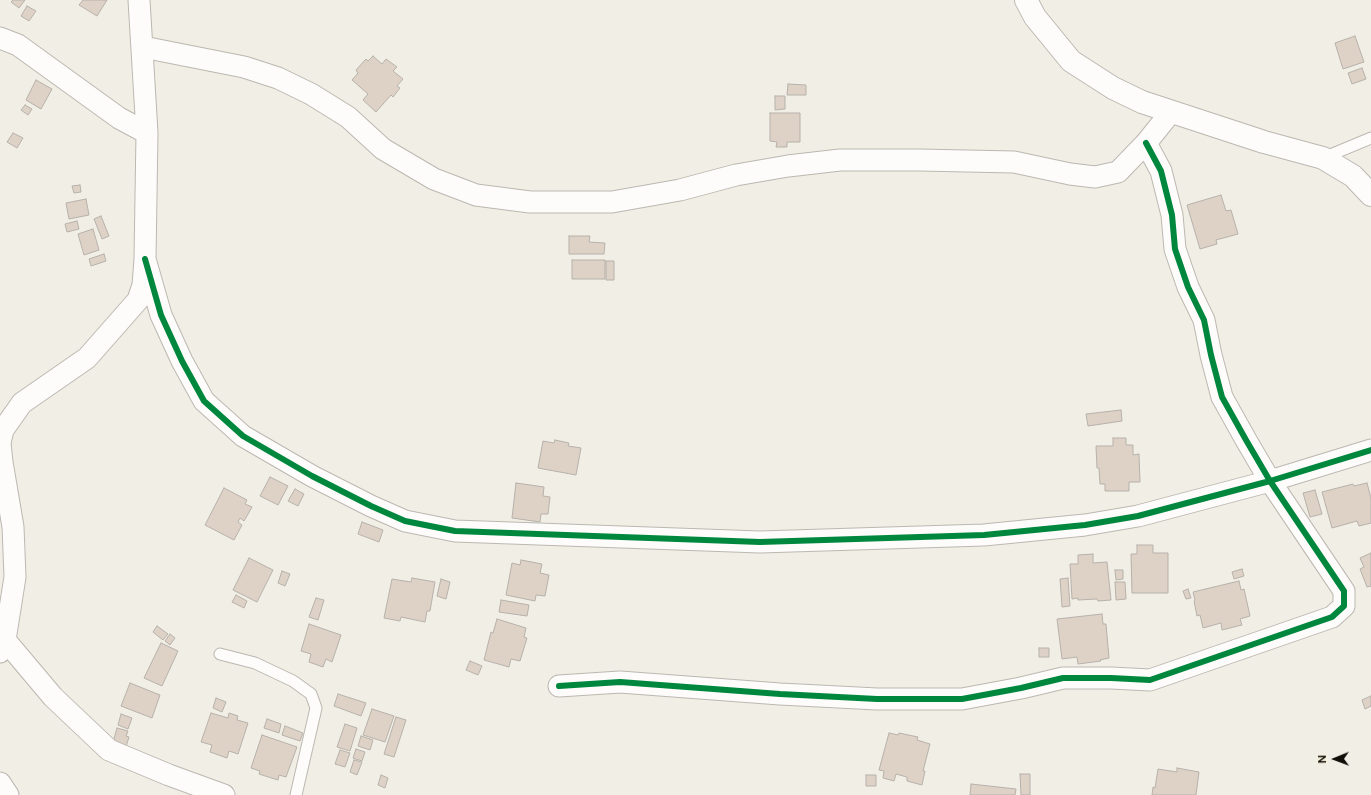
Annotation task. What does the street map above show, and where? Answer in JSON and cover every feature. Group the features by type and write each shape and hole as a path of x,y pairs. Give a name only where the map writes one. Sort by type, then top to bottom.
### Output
{"street":[{"path":"139,0 147,133 145,259 142,285 138,300 87,358 22,403 3,430 0,444 13,527 15,577 3,646 53,697 109,750 169,775 224,795"},
{"path":"1026,0 1035,17 1072,60 1113,88 1142,102 1171,112 1264,142 1323,158 1353,176 1371,195"},
{"path":"0,38 18,46 119,118 147,133"},
{"path":"143,47 244,67 278,78 311,94 348,117 383,149 434,179 476,196 530,202 612,202 680,190 736,175 788,166 840,160 1014,162 1095,178 1118,172 1146,144 1171,112"},
{"path":"560,686 620,682 780,694 877,699 962,699 1021,688 1063,678 1150,680 1332,617 1344,606 1344,591 1270,481 1222,397 1204,320 1188,287 1175,250 1172,215 1161,171 1146,144"},
{"path":"145,259 161,315 182,362 204,401 243,436 312,476 371,506 405,521 455,531 760,542 984,535 1085,525 1138,516 1270,481 1371,450"},
{"path":"0,783 8,795"}],"lane":[{"path":"1323,158 1371,138"},
{"path":"220,654 255,663 292,681 311,694 316,708 296,795"}],"building":[{"path":"13,0 25,0 19,8 11,2"},
{"path":"83,0 107,0 97,16 79,5"},
{"path":"27,6 36,11 29,21 21,16"},
{"path":"1355,36 1364,62 1343,69 1335,43"},
{"path":"373,56 382,64 386,59 397,67 393,71 403,79 397,86 400,88 393,97 391,95 376,112 363,100 368,94 352,80 358,73 356,70 366,59 368,61"},
{"path":"1362,68 1366,79 1352,84 1348,73"},
{"path":"36,80 52,89 41,109 26,100"},
{"path":"788,84 806,85 806,95 787,95"},
{"path":"775,96 785,96 785,109 775,110"},
{"path":"25,105 32,109 28,115 21,110"},
{"path":"770,113 800,113 800,142 787,142 787,147 776,147 777,142 770,141"},
{"path":"13,133 23,138 17,148 7,142"},
{"path":"80,185 81,192 74,193 72,186"},
{"path":"1221,195 1226,211 1231,210 1238,234 1216,240 1217,244 1200,249 1187,205"},
{"path":"86,199 89,215 69,219 66,203"},
{"path":"101,216 109,236 102,239 94,219"},
{"path":"77,221 79,229 67,232 65,224"},
{"path":"93,229 99,250 84,255 78,234"},
{"path":"569,236 590,236 589,242 605,243 604,254 569,254"},
{"path":"104,254 106,261 91,266 89,259"},
{"path":"572,260 605,260 605,279 572,279"},
{"path":"606,261 614,261 614,280 606,280"},
{"path":"1121,410 1122,421 1088,426 1086,414"},
{"path":"1113,438 1126,438 1126,445 1133,445 1133,455 1139,454 1140,482 1129,482 1129,491 1105,491 1105,484 1100,484 1099,468 1097,468 1096,446 1113,446"},
{"path":"555,440 569,443 568,446 581,448 576,475 538,468 543,441 554,443"},
{"path":"270,477 288,486 278,505 260,496"},
{"path":"516,483 544,487 543,496 550,497 548,514 541,514 540,522 512,518"},
{"path":"1367,483 1371,498 1371,523 1359,526 1357,521 1332,528 1322,492 1353,484 1354,486"},
{"path":"224,488 247,500 245,504 252,507 244,521 240,518 238,522 242,525 234,540 205,525"},
{"path":"295,489 304,494 298,506 288,501"},
{"path":"1315,490 1322,514 1310,517 1303,493"},
{"path":"362,522 383,530 379,542 358,534"},
{"path":"1137,545 1153,545 1153,553 1168,553 1168,593 1132,593 1131,554 1137,554"},
{"path":"1371,553 1371,586 1367,587 1360,569 1364,567 1360,558"},
{"path":"1093,554 1093,563 1107,562 1111,600 1098,601 1097,599 1072,599 1070,564 1078,564 1078,555"},
{"path":"249,558 273,570 257,602 233,590"},
{"path":"521,560 542,564 540,573 549,575 545,596 536,595 535,601 506,595 512,563 520,565"},
{"path":"1242,569 1244,576 1234,579 1232,572"},
{"path":"1115,570 1123,570 1123,579 1116,580"},
{"path":"282,571 290,574 285,586 278,583"},
{"path":"412,578 435,582 430,611 427,611 425,622 401,617 400,621 384,618 392,579 411,582"},
{"path":"1068,578 1070,606 1062,607 1060,579"},
{"path":"441,579 450,582 446,599 437,596"},
{"path":"1239,581 1241,590 1244,589 1250,616 1240,619 1242,625 1222,630 1221,623 1203,628 1200,615 1197,616 1193,592"},
{"path":"1115,582 1125,582 1126,599 1116,600"},
{"path":"1188,589 1191,598 1186,599 1183,591"},
{"path":"236,595 247,601 244,608 232,602"},
{"path":"316,598 324,600 318,620 309,617"},
{"path":"501,600 529,605 527,616 499,612"},
{"path":"1102,614 1103,624 1106,624 1109,658 1100,660 1101,661 1078,664 1077,657 1062,659 1057,619"},
{"path":"497,619 526,628 524,637 527,638 520,661 511,659 509,667 484,660 491,632 493,633"},
{"path":"309,624 341,635 332,662 326,659 323,667 309,662 311,654 301,651"},
{"path":"157,626 168,634 163,640 153,632"},
{"path":"170,634 175,638 170,645 165,641"},
{"path":"161,643 178,651 162,686 144,678"},
{"path":"1039,648 1049,648 1049,657 1039,657"},
{"path":"470,661 482,666 478,675 466,670"},
{"path":"130,683 160,695 152,718 121,706"},
{"path":"338,694 366,703 361,716 334,706"},
{"path":"1371,696 1371,706 1365,709 1362,700"},
{"path":"216,698 226,702 222,712 213,708"},
{"path":"372,709 394,716 385,742 363,735"},
{"path":"211,713 228,718 229,713 238,716 237,720 248,723 238,754 229,751 227,758 210,752 212,745 201,742"},
{"path":"121,714 132,718 128,729 118,725"},
{"path":"396,717 406,720 394,757 384,754"},
{"path":"267,719 281,724 279,733 264,728"},
{"path":"345,724 357,728 350,751 337,747"},
{"path":"285,726 303,733 300,741 282,735"},
{"path":"117,728 128,731 126,736 129,737 125,750 112,746"},
{"path":"889,733 898,735 899,733 918,737 917,740 930,744 923,771 925,771 922,785 907,781 907,777 896,774 894,781 883,778 884,771 879,770"},
{"path":"262,735 297,747 286,777 279,775 278,780 259,774 260,771 251,768"},
{"path":"361,736 373,740 370,750 358,746"},
{"path":"356,749 365,752 362,761 353,758"},
{"path":"340,750 350,753 345,767 335,764"},
{"path":"354,760 362,762 357,775 350,772"},
{"path":"1177,768 1199,772 1196,795 1152,795 1153,787 1155,788 1158,769 1177,772"},
{"path":"1020,774 1030,774 1030,795 1021,795"},
{"path":"381,775 388,778 385,788 378,785"},
{"path":"866,775 876,775 876,786 866,786"},
{"path":"971,784 1016,789 1015,795 970,795"}],"cycle path":[{"path":"559,686 620,682 780,694 877,699 962,699 1021,688 1063,678 1150,680 1332,617 1344,606 1344,591 1270,481 1222,397 1204,320 1188,287 1175,249 1172,215 1161,171 1146,143"},
{"path":"145,259 161,315 182,361 204,401 243,436 312,476 371,506 405,521 455,531 760,542 984,535 1085,525 1138,516 1270,481 1371,450"}]}
